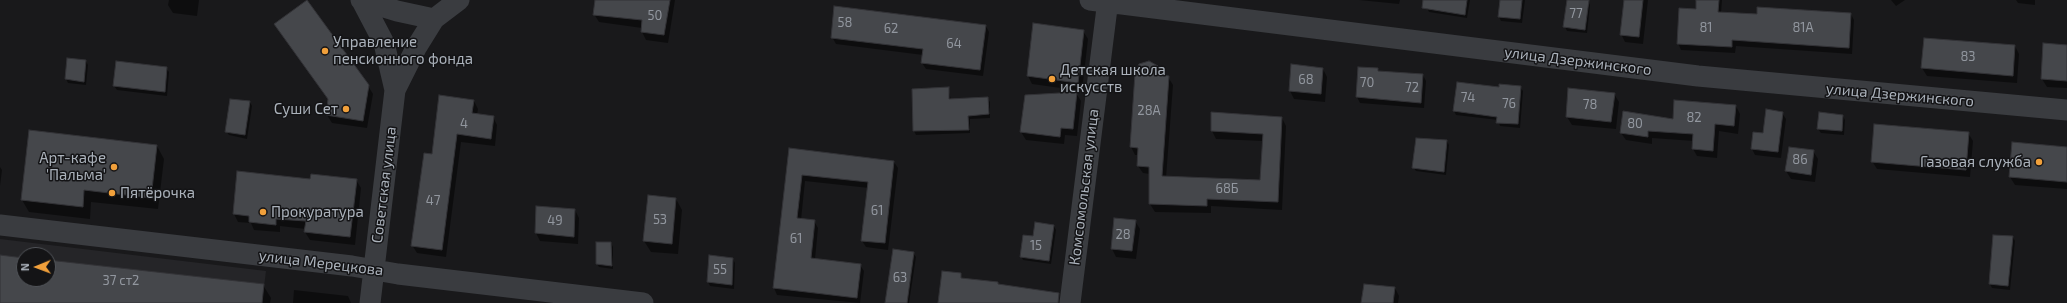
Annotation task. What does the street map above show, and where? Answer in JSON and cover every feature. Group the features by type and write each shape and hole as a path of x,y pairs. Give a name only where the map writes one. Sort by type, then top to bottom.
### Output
{"street":[{"path":"362,1 434,19 459,0"},
{"name":"Советская улица","path":"362,1 384,43 395,90 370,303"},
{"name":"улица Дзержинского","path":"1102,1 1698,76 2067,110"},
{"name":"Комсомольская улица","path":"1070,303 1102,1"},
{"name":"Советская улица","path":"395,90 416,48 434,19"},
{"name":"улица Мерецкова","path":"0,225 643,303"}],"shaded area":[{"path":"0,239 266,271 262,303 0,303"}],"building":[{"path":"307,0 369,85 363,121 326,115 328,99 274,24"},
{"path":"595,0 670,0 664,35 641,32 642,20 593,15"},
{"path":"1423,0 1467,0 1465,15 1422,8"},
{"path":"1500,0 1522,0 1520,19 1498,17"},
{"path":"1567,0 1589,0 1585,30 1563,27"},
{"path":"1624,0 1643,0 1639,37 1620,35"},
{"path":"1696,0 1719,0 1718,12 1757,14 1757,7 1851,13 1849,48 1732,40 1732,47 1677,44 1679,8 1696,9"},
{"path":"834,6 986,25 980,70 921,63 923,49 831,38"},
{"path":"1033,23 1084,30 1078,83 1027,76"},
{"path":"1924,38 2015,45 2013,76 1921,68"},
{"path":"2043,43 2067,45 2067,81 2041,79"},
{"path":"67,58 86,60 84,82 65,79"},
{"path":"116,61 167,67 165,92 113,86"},
{"path":"1149,61 1158,66 1163,75 1169,76 1162,176 1260,180 1263,134 1211,131 1211,112 1282,117 1278,202 1207,199 1207,206 1149,204 1149,167 1137,166 1138,148 1130,147 1135,73 1139,64"},
{"path":"1291,64 1323,68 1321,94 1289,91"},
{"path":"1358,67 1378,68 1378,71 1423,74 1421,103 1356,97"},
{"path":"1457,82 1499,87 1499,84 1521,86 1518,124 1496,123 1497,117 1453,111"},
{"path":"949,87 949,99 988,97 989,114 968,116 969,130 913,131 912,89"},
{"path":"1568,88 1615,93 1611,122 1566,117"},
{"path":"1077,92 1073,129 1061,128 1060,137 1020,132 1025,95"},
{"path":"439,95 474,100 472,113 494,116 491,139 457,134 442,250 411,246 424,153 432,154"},
{"path":"230,99 250,101 245,135 225,132"},
{"path":"1674,100 1736,105 1734,126 1715,124 1713,151 1692,149 1693,134 1648,131 1648,137 1620,133 1623,111 1673,119"},
{"path":"1766,109 1783,112 1778,152 1751,149 1753,132 1763,133"},
{"path":"1819,112 1843,115 1842,131 1817,129"},
{"path":"1874,124 1969,132 1966,170 1871,162"},
{"path":"29,130 157,145 151,198 84,190 83,207 21,200"},
{"path":"1416,138 1447,140 1444,172 1412,168"},
{"name":"Газовая служба","path":"2012,142 2067,147 2067,182 2009,177"},
{"path":"1789,147 1814,150 1811,175 1785,171"},
{"path":"789,148 894,161 885,243 861,241 868,182 802,175 797,218 815,220 811,258 861,264 857,298 773,288"},
{"path":"237,171 310,179 311,174 357,179 350,237 304,232 306,221 276,219 276,225 249,222 249,216 233,214"},
{"path":"648,195 676,198 672,244 643,241"},
{"path":"536,206 575,209 574,237 535,233"},
{"path":"1114,218 1136,220 1132,251 1111,249"},
{"path":"1035,222 1054,225 1049,261 1020,257 1023,235 1033,236"},
{"path":"1993,235 2013,236 2008,286 1989,284"},
{"path":"596,242 611,242 612,266 596,264"},
{"path":"893,249 914,252 907,303 885,303"},
{"path":"0,255 16,257 16,287 56,287 56,261 264,284 262,303 0,303"},
{"path":"709,255 733,258 732,285 707,282"},
{"path":"942,271 961,273 961,278 998,282 998,284 1059,293 1058,303 938,303"},
{"path":"1364,284 1395,287 1393,303 1361,303"}],"place":[{"name":"Управление пенсионного фонда","path":"325,51"},
{"name":"Детская школа искусств","path":"1052,79"},
{"name":"Суши Сет","path":"346,109"},
{"name":"Газовая служба","path":"2039,162"},
{"name":"Арт-кафе 'Пальма'","path":"114,167"},
{"name":"Пятёрочка","path":"112,193"},
{"name":"Прокуратура","path":"263,212"}]}
